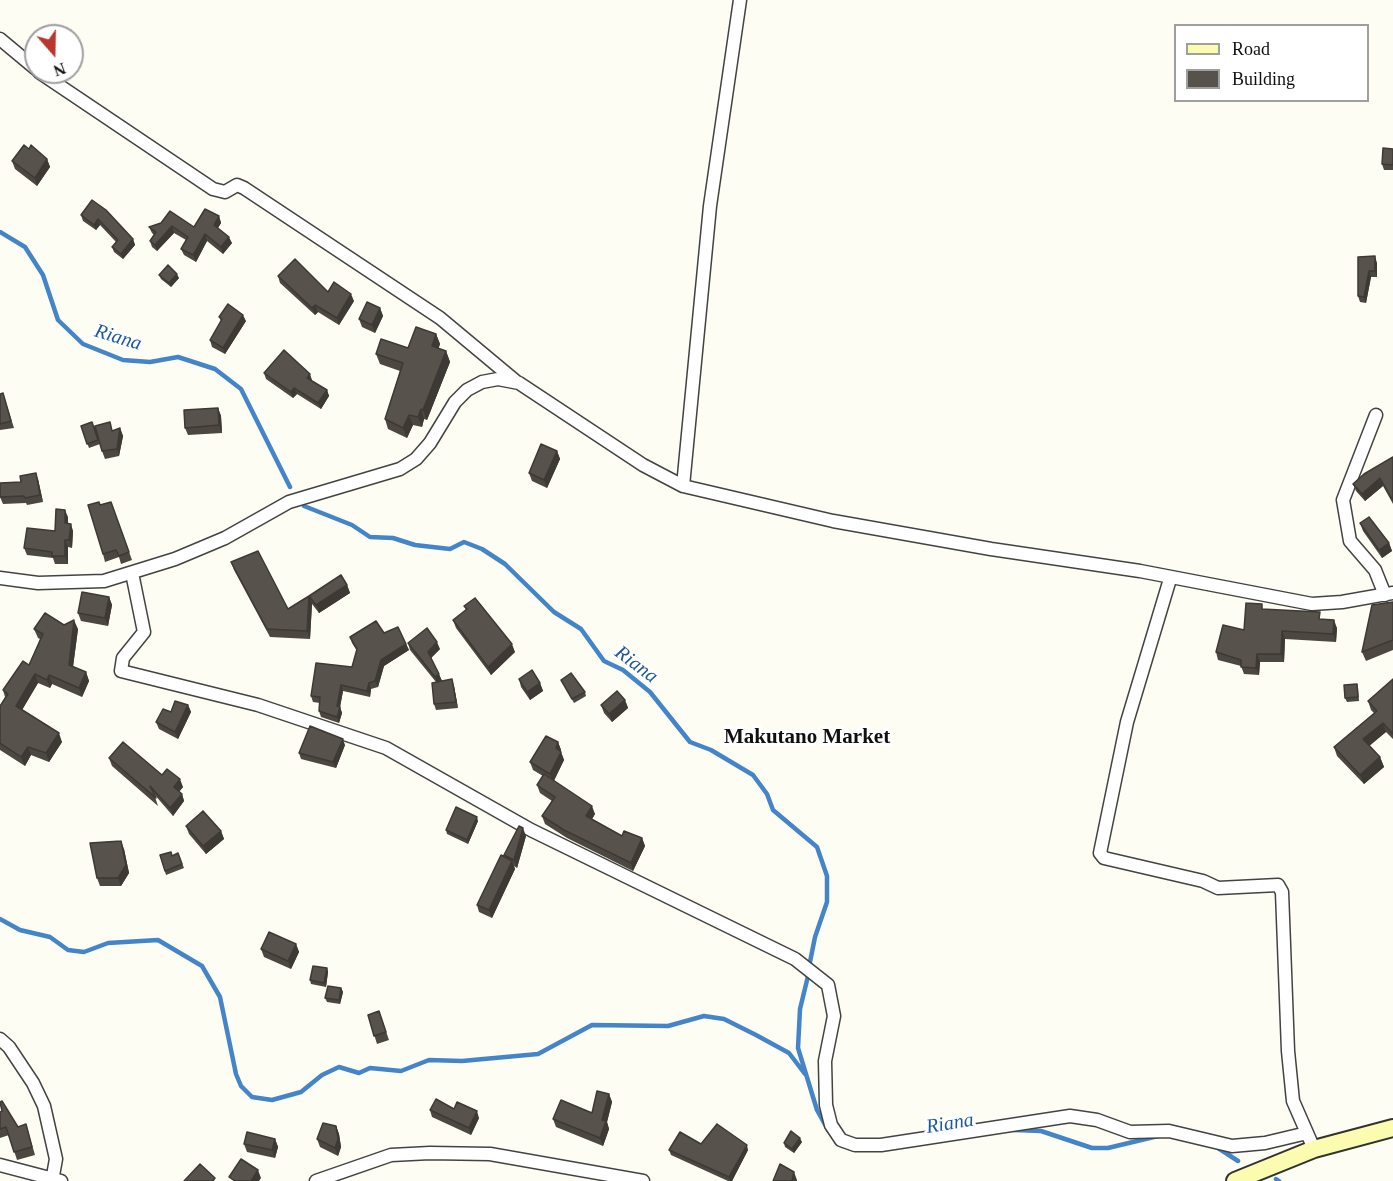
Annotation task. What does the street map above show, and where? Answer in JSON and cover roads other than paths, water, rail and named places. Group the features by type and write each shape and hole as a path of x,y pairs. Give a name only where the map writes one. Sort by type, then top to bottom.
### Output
{"main road":[{"path":"1235,1181 1314,1149 1393,1128"}],"street":[{"path":"683,486 710,206 740,0"},
{"path":"0,39 24,59"},
{"path":"57,84 213,189 225,192 237,185 244,188 440,318 519,383 643,465 683,486 833,521 1312,604 1342,602 1389,594 1375,570 1350,541 1343,500 1376,415"},
{"path":"0,578 38,583 76,584 104,581 132,573 225,538 289,502 400,469 416,459 430,443 455,402 467,390 482,382 498,379 519,383"},
{"path":"132,573 144,632 123,658 121,671 258,705 386,748 531,830 795,959 828,985 834,1016 825,1061 826,1105 831,1125 841,1140 855,1145 881,1145 1071,1116 1097,1120 1130,1132 1169,1131 1232,1146 1265,1143 1307,1132"},
{"path":"1170,579 1126,722 1100,853 1104,858 1203,881 1218,888 1278,885 1282,892 1288,1050 1293,1101 1314,1149"},
{"path":"0,1039 9,1047 33,1083 44,1106 56,1159 55,1180 0,1165"},
{"path":"316,1181 391,1155 430,1153 490,1154 643,1181"}],"waterway":[{"name":"Riana","path":"0,232 25,247 43,275 58,320 83,344 123,360 150,362 178,357 215,369 241,389 290,487"},
{"name":"Riana","path":"304,506 352,525 370,537 393,538 415,545 450,549 464,542 482,549 505,564 554,612 581,629 604,661 623,670 650,692 690,742 711,750 753,775 767,794 773,810 817,847 827,876 827,902 815,937 809,967"},
{"path":"0,919 20,930 50,937 68,950 84,952 108,943 158,940 202,966 220,997 236,1074 241,1086 252,1097 272,1100 301,1092 322,1075 339,1067 359,1073 370,1068 401,1071 429,1060 462,1061 538,1054 592,1025 668,1026 704,1016 724,1019 789,1053 805,1074"},
{"name":"Riana","path":"809,972 800,1009 798,1048 817,1110 828,1130"},
{"name":"Riana","path":"1014,1130 1041,1131 1092,1148 1108,1148 1158,1136"},
{"name":"Riana","path":"1215,1146 1238,1161"}],"district":[{"name":"Makutano Market","path":"807,738"}]}
